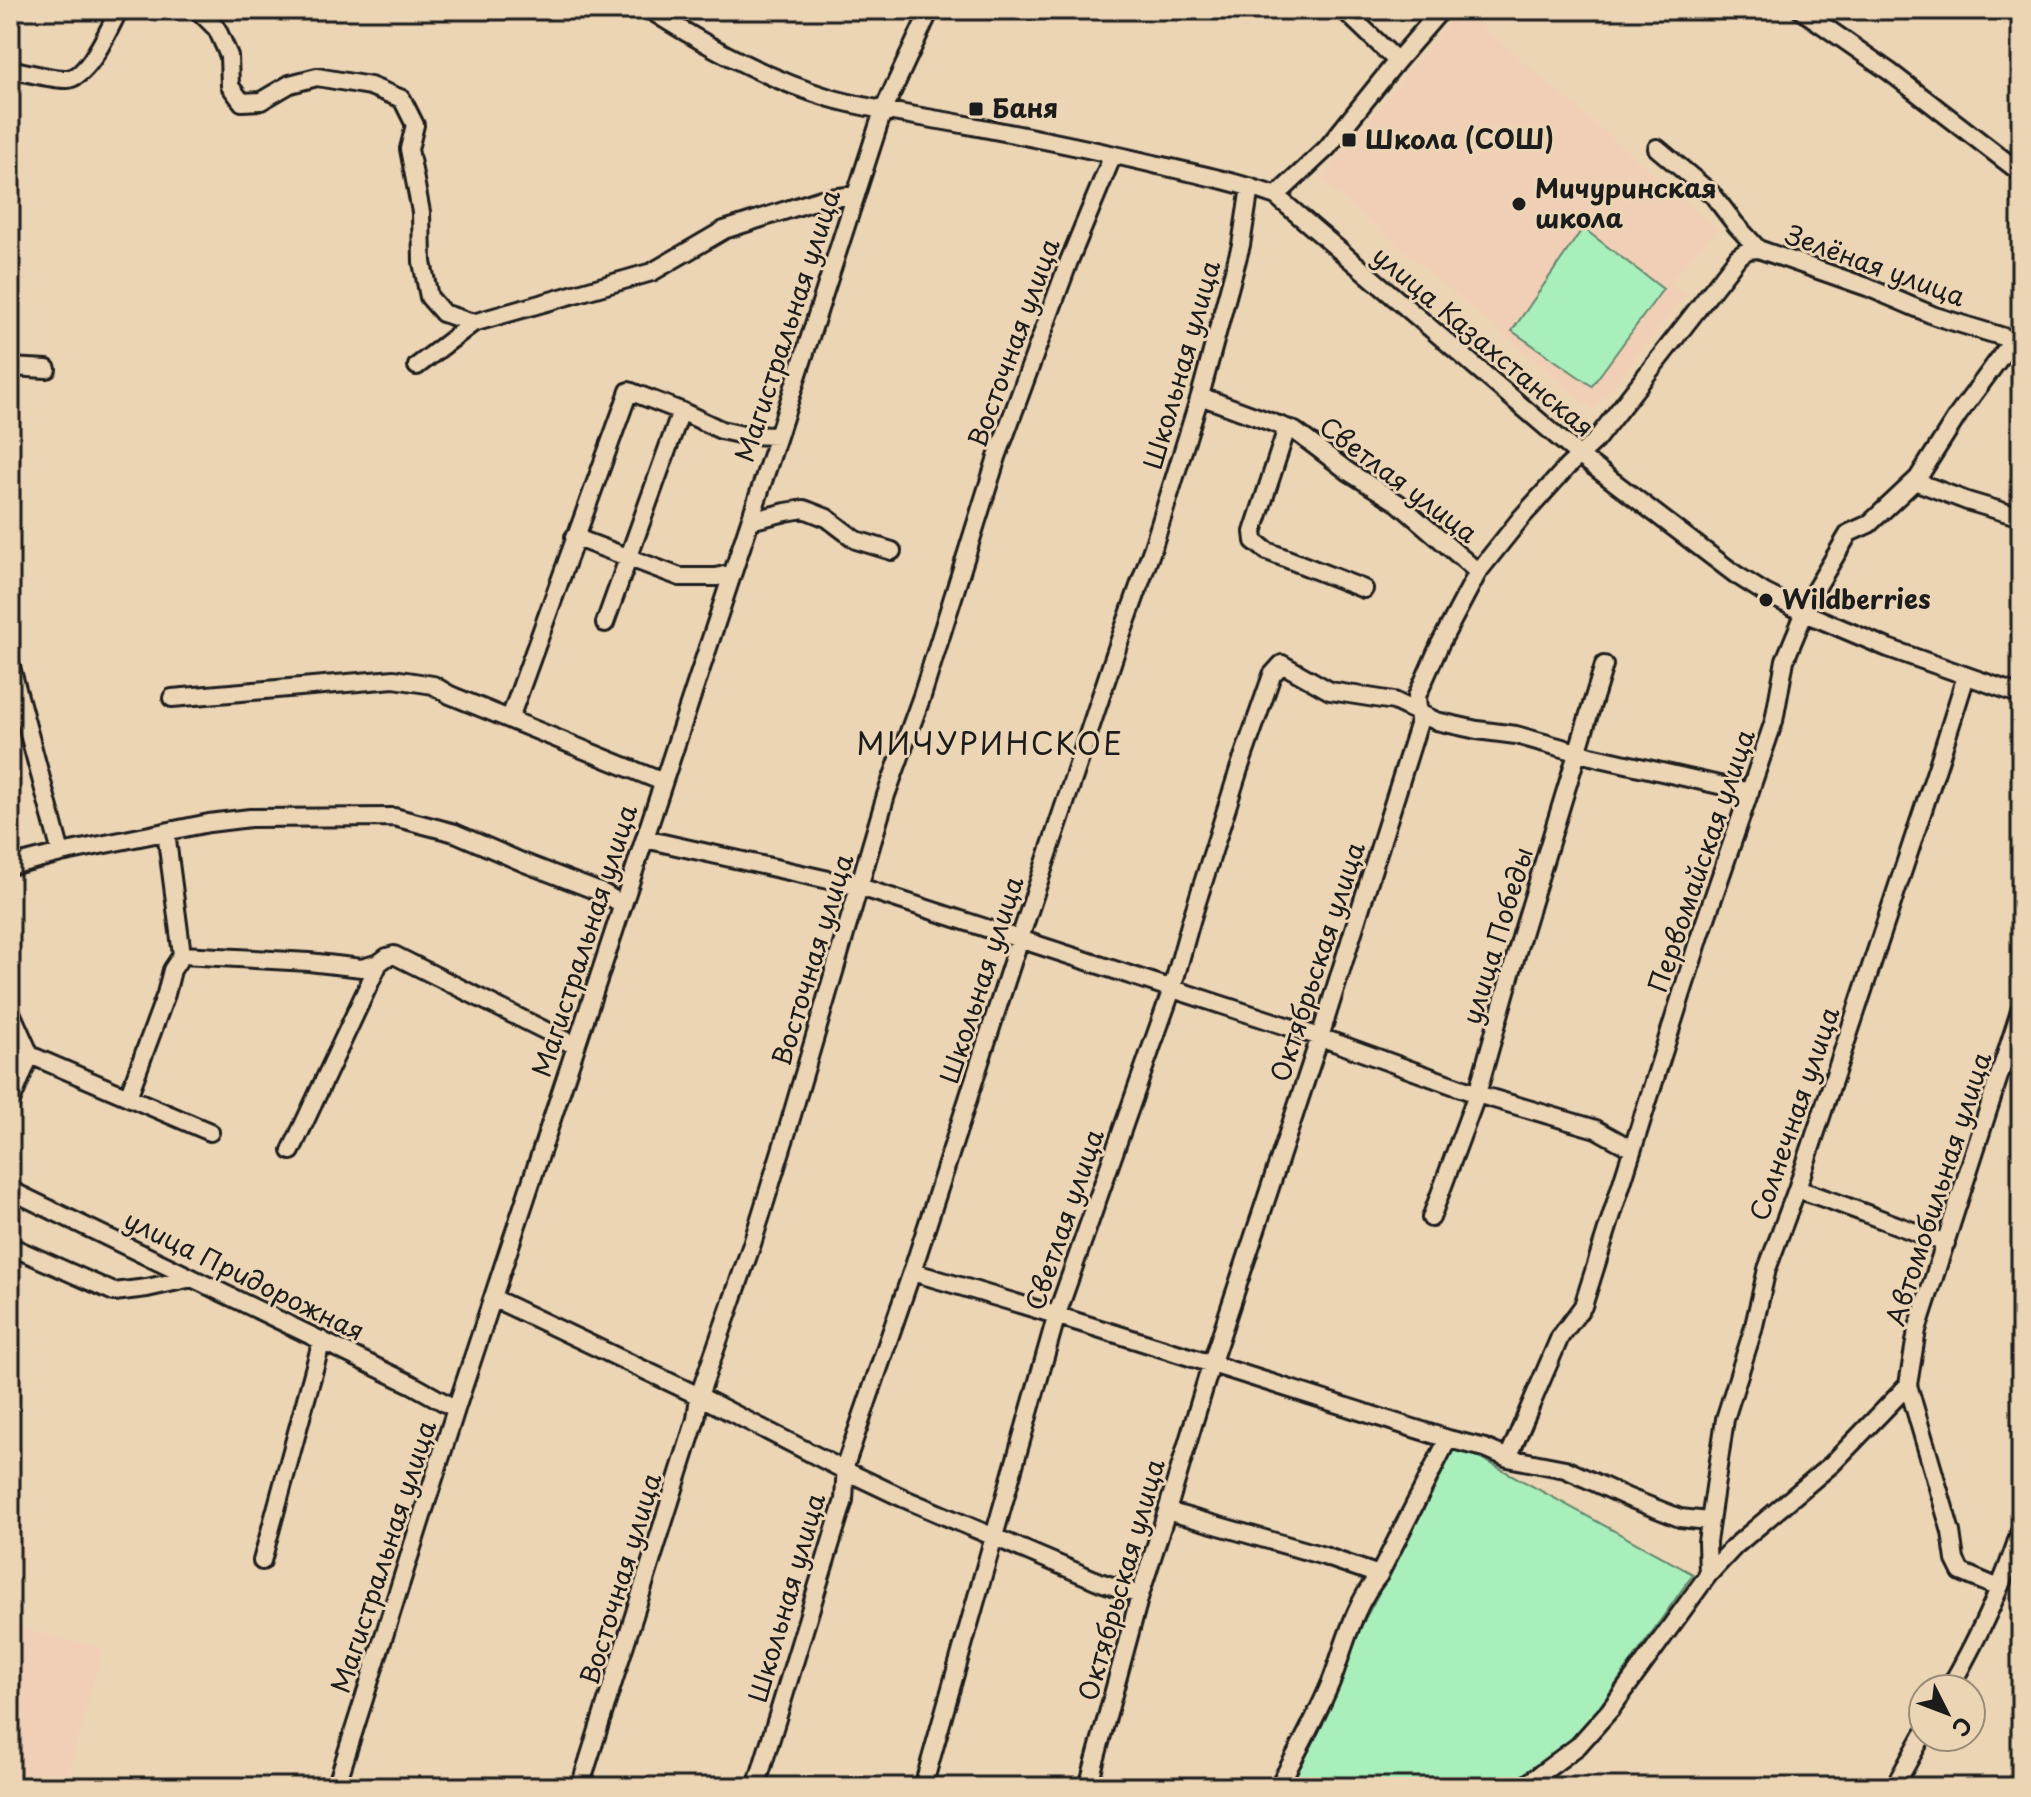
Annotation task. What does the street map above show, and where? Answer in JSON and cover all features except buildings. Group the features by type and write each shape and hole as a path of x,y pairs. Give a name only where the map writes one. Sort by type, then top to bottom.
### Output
{"street":[{"path":"10,69 67,79 78,75 91,61 119,10"},
{"path":"198,10 217,29 229,56 230,86 242,102 261,101 290,84 317,77 370,86 402,99 415,125 409,149 421,212 422,262 429,297 443,313 473,323"},
{"name":"улица Казахстанская","path":"650,10 745,65 829,97 883,111 1113,155 1276,196 1580,456 1735,574 1805,613 1888,648 2021,695"},
{"name":"Магистральная улица","path":"336,1787 456,1409 883,111 930,10"},
{"path":"1344,10 1397,61"},
{"path":"1276,196 1327,148 1441,10"},
{"path":"1801,10 1890,72 2021,173"},
{"name":"Зелёная улица","path":"1657,148 1713,195 1758,249 1867,287 1935,316 2018,337"},
{"name":"Восточная улица","path":"580,1787 696,1419 699,1396 752,1244 886,795 922,696 997,457 1069,261 1113,155"},
{"name":"Школьная улица","path":"756,1787 844,1500 846,1463 1153,547 1200,396 1241,245 1250,187"},
{"path":"417,366 473,323 652,272 724,230 821,199 856,195"},
{"name":"Октябрьская улица","path":"1088,1787 1140,1595 1211,1365 1320,1037 1419,722 1417,696 1478,572 1521,518 1595,441 1738,257 1748,250 1758,249"},
{"name":"Первомайская улица","path":"1508,1458 1560,1337 1583,1306 1700,936 1774,721 1785,660 1812,595 1849,533 1869,524 1918,478 1958,415 2018,337"},
{"path":"10,367 47,369"},
{"path":"510,718 629,391 721,430 743,435 778,436"},
{"name":"Светлая улица","path":"1200,396 1295,431 1349,472 1398,503 1478,572"},
{"path":"605,623 681,411"},
{"name":"Светлая улица","path":"1287,428 1253,532 1254,541 1267,551 1364,589"},
{"path":"1913,483 2021,517"},
{"path":"750,521 793,510 812,511 827,518 856,540 892,551"},
{"path":"574,537 680,577 717,577 732,573"},
{"path":"10,663 61,853"},
{"name":"Светлая улица","path":"923,1787 1057,1314 1172,989 1215,845 1272,675 1282,664 1330,691 1394,701 1419,713"},
{"name":"улица Победы","path":"1431,1218 1477,1094 1604,665"},
{"name":"Солнечная улица","path":"1708,1575 1709,1521 1725,1419 1753,1330 1767,1269 1797,1189 1966,676"},
{"path":"172,698 394,679 433,685 450,695 663,782"},
{"path":"1419,713 1436,721 1516,735 1579,753 1750,792"},
{"path":"10,866 209,823 250,818 394,817 455,833 605,894 623,905"},
{"path":"128,1097 172,970 182,955 166,832"},
{"path":"645,839 860,887 1320,1037 1477,1094 1596,1129 1632,1149"},
{"path":"182,955 362,968 394,955 576,1046"},
{"path":"291,1151 379,963"},
{"name":"Автомобильная улица","path":"1908,1385 1917,1330 2021,1008"},
{"path":"10,1010 30,1055 10,1104"},
{"path":"10,1047 210,1132"},
{"path":"1797,1189 1946,1243"},
{"name":"улица Придорожная","path":"10,1190 322,1340 456,1409"},
{"path":"10,1246 114,1292 192,1278"},
{"path":"912,1272 1057,1314 1211,1365 1485,1448 1508,1458 1565,1469 1680,1518 1709,1521"},
{"path":"493,1298 699,1396 846,1471 994,1538 1100,1582 1140,1595"},
{"path":"262,1561 322,1340"},
{"path":"1523,1787 1578,1746 1610,1710 1708,1575 1735,1546 1832,1464 1908,1385 1951,1532 1957,1566 1961,1572 1999,1588"},
{"path":"1278,1787 1330,1684 1361,1601 1379,1575 1448,1439"},
{"path":"1167,1511 1379,1575"},
{"path":"1958,1673 1999,1588 2021,1528"},
{"path":"1894,1787 1913,1753"}],"shaded area":[{"name":"Мичуринская школа","path":"1459,10 1464,10 1717,229 1669,284 1685,296 1594,411 1320,180"},
{"path":"10,1539 28,1543 10,1609"},
{"path":"10,1626 103,1648 65,1787 10,1787"}],"green space":[{"path":"1583,228 1663,289 1592,386 1512,331"},
{"path":"1454,1447 1481,1458 1693,1574 1575,1742 1506,1787 1285,1787 1355,1638"}],"place":[{"name":"Баня","path":"976,109"},
{"name":"Школа (СОШ)","path":"1349,140"},
{"name":"Мичуринская школа","path":"1519,204"},
{"name":"Wildberries","path":"1766,600"}],"district":[{"name":"МИЧУРИНСКОЕ","path":"990,745"}]}
